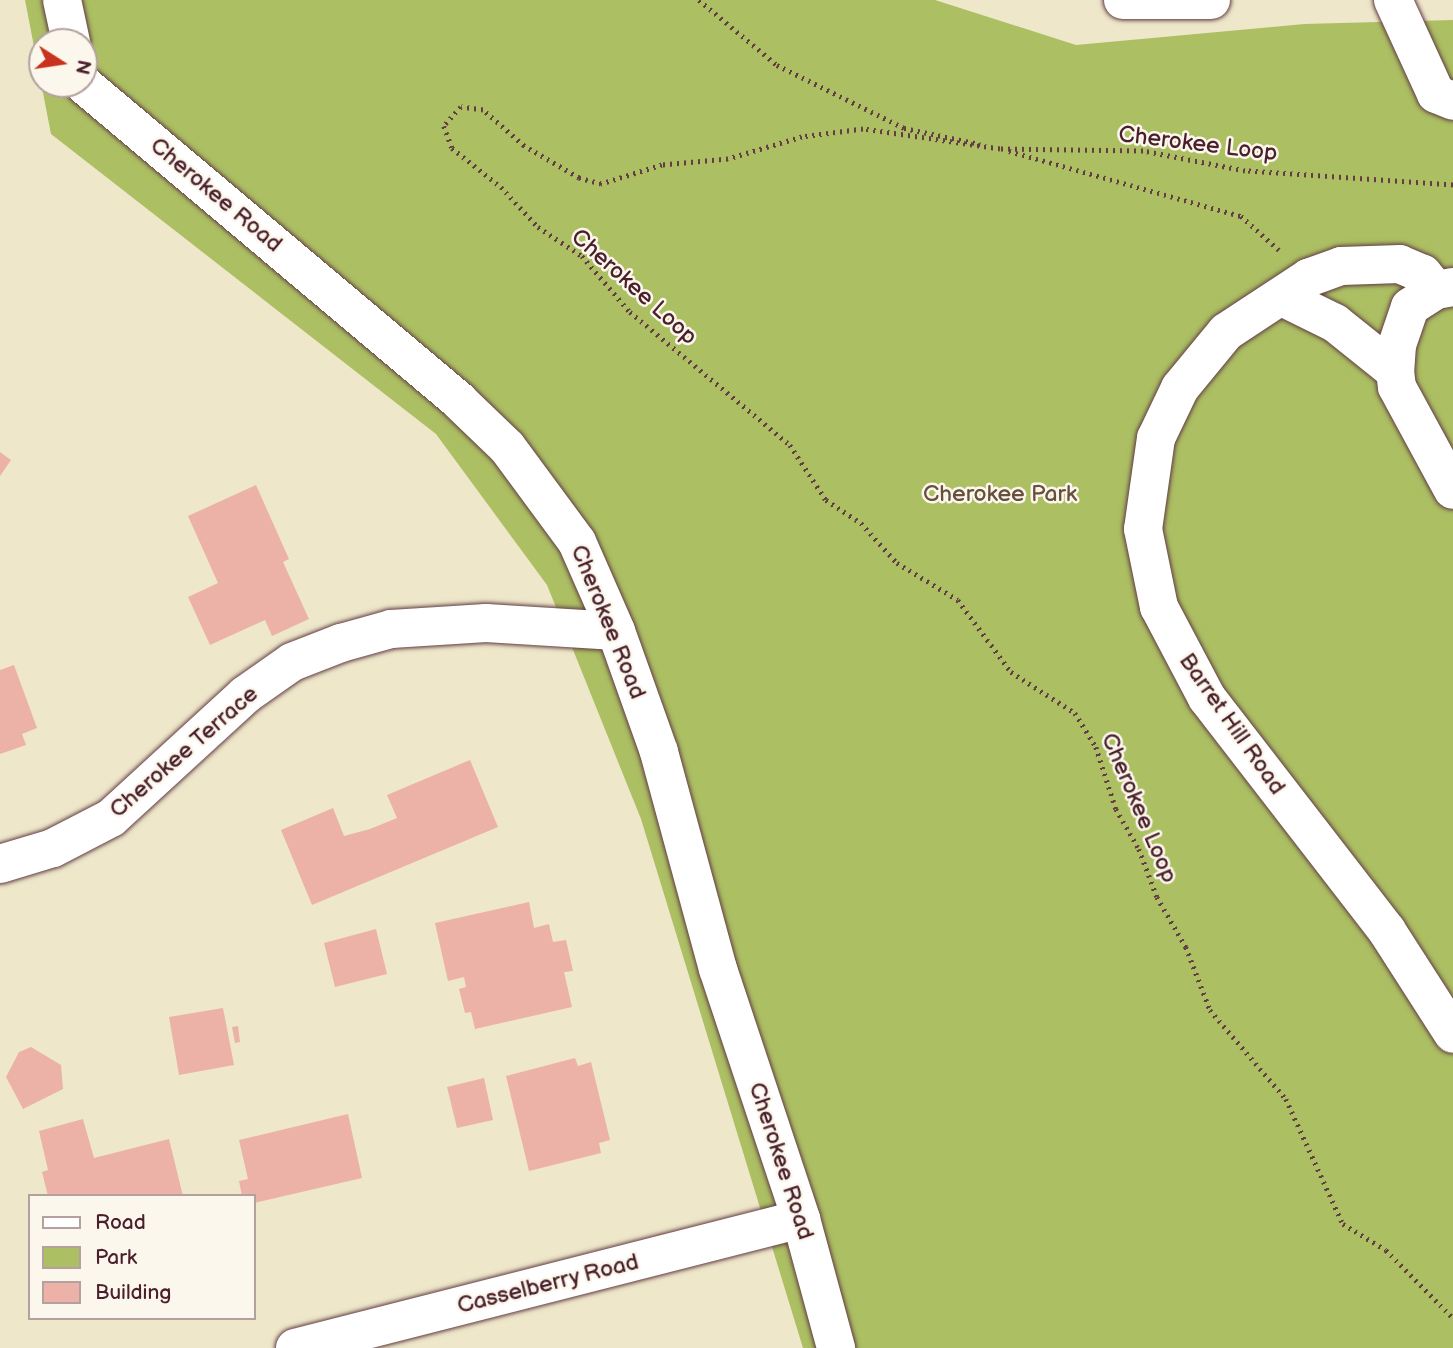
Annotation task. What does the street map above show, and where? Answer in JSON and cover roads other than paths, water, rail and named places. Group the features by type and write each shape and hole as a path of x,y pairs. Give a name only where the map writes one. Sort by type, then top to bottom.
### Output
{"street":[{"path":"62,0 68,28"},
{"path":"1123,0 1211,0"},
{"path":"1393,0 1436,94 1453,101"},
{"name":"Cherokee Road","path":"98,97 397,346 507,447 576,542 616,631 659,752 718,969 801,1219 836,1348"},
{"name":"Barret Hill Road","path":"1444,289 1423,274 1400,264 1341,266 1258,309 1226,332 1180,388 1149,466 1143,529 1148,568 1170,636 1207,698 1387,931 1453,1034"},
{"path":"1296,288 1395,371"},
{"path":"1444,289 1409,307 1396,345 1395,371 1397,387 1453,490"},
{"name":"Cherokee Terrace","path":"0,864 53,848 111,818 244,695 292,663 341,643 391,629 486,623 616,631"},
{"name":"Casselberry Road","path":"295,1348 801,1219"}],"park label":[{"name":"Cherokee Park","path":"1000,494"}]}
